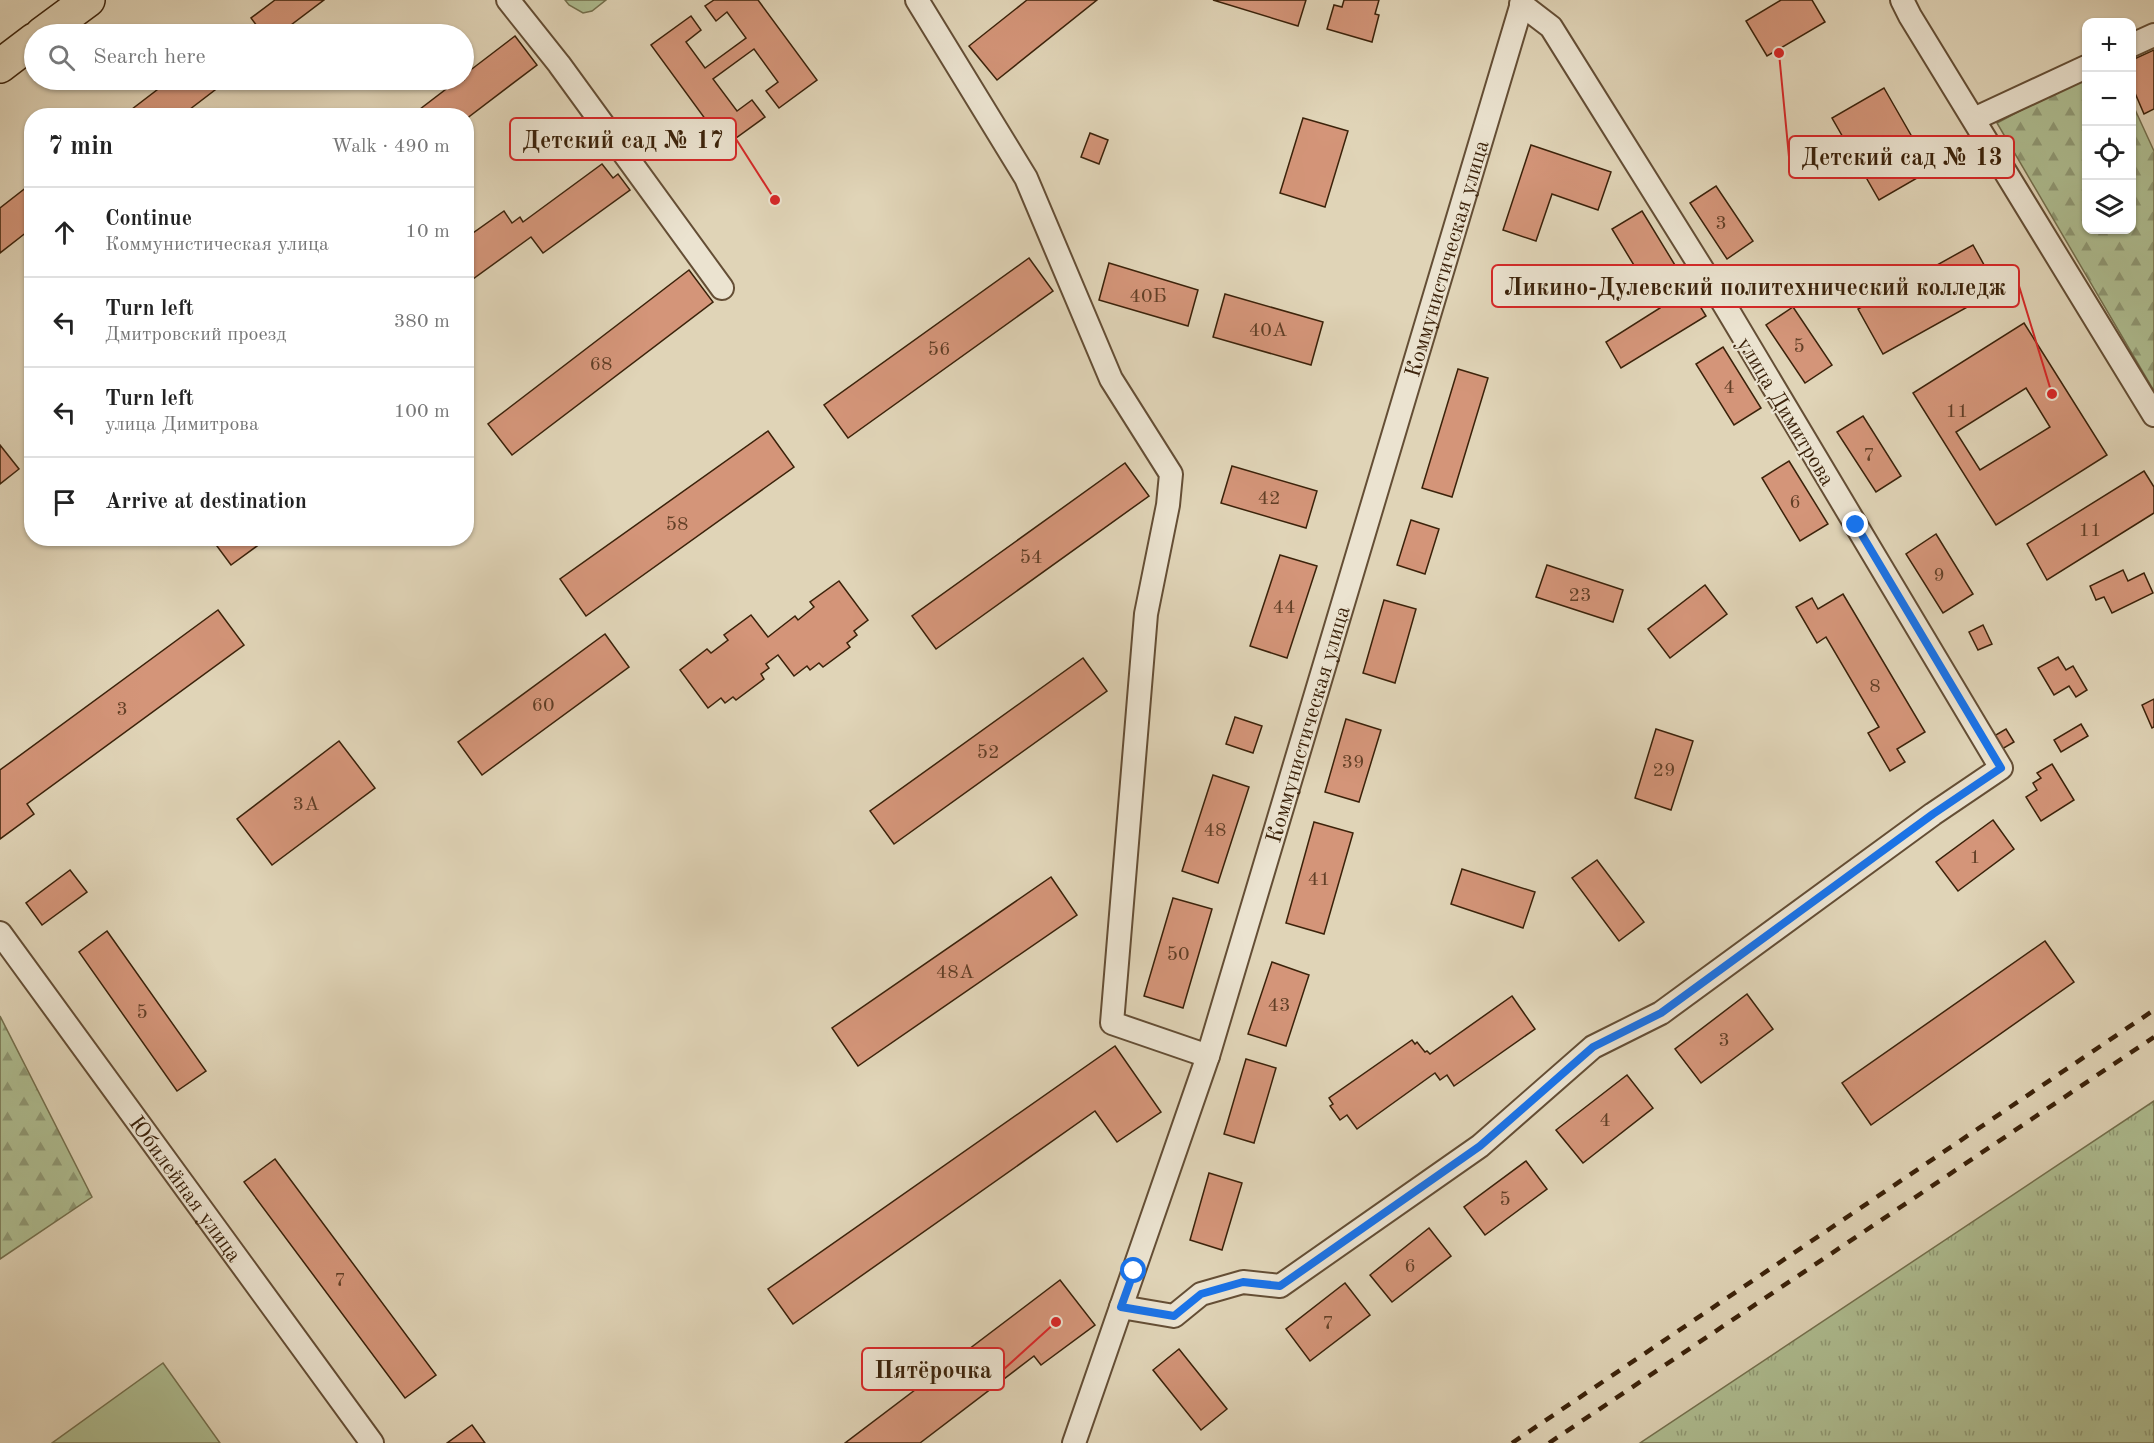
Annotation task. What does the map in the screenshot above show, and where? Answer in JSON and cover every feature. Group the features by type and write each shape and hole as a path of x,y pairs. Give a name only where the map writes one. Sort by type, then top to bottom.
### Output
{"highway":[{"path":"56,24 88,0"},
{"path":"0,66 24,48"}],"street":[{"path":"508,0 559,64 722,288"},
{"path":"917,0 1026,178 1111,379 1171,474 1168,505 1146,614 1112,1023 1208,1056"},
{"path":"1902,0 2154,415"},
{"name":"Коммунистическая улица","path":"1074,1443 1208,1056 1522,2"},
{"name":"улица Димитрова","path":"1121,1307 1174,1316 1201,1294 1243,1282 1280,1286 1480,1146 1593,1047 1661,1013 1933,814 2001,768 1724,304 1551,27 1522,2"},
{"path":"2136,43 2154,35"},
{"path":"1974,119 2082,69"},
{"name":"Юбилейная улица","path":"0,933 372,1443"}],"green space":[{"path":"565,0 606,0 592,11 583,13"},
{"path":"2082,78 2082,234 2136,234 2136,112 2154,151 2154,391 1997,123"},
{"path":"0,1016 92,1197 0,1259"},
{"path":"2154,1101 2154,1443 1640,1443"},
{"path":"163,1363 220,1443 52,1443"}],"building":[{"path":"275,0 324,0 292,24 256,24 251,18"},
{"path":"714,0 758,0 817,80 779,108 766,91 778,82 754,49 713,79 737,111 752,100 765,117 725,146 651,45 691,16 701,30 686,42 705,68 746,38 727,12 716,21 705,6"},
{"path":"1027,0 1097,0 997,80 969,46"},
{"path":"1213,0 1306,0 1298,26"},
{"path":"1344,0 1379,0 1375,14 1379,15 1372,42 1327,29 1334,5 1342,7"},
{"path":"1781,0 1812,0 1825,22 1767,56 1746,21"},
{"path":"515,36 537,65 474,113 474,108 421,108 445,90 474,90 474,67"},
{"path":"2154,50 2154,109 2144,114 2136,95 2136,58"},
{"path":"1884,88 1931,170 1879,200 1832,118"},
{"path":"157,90 215,90 191,108 133,108"},
{"path":"1303,118 1348,131 1325,207 1280,193"},
{"path":"1090,133 1108,140 1099,164 1081,157"},
{"path":"1531,145 1611,172 1598,210 1552,194 1536,241 1503,230"},
{"path":"602,164 613,178 618,174 630,190 543,253 531,237 474,278 474,232 504,211 512,223 520,217 523,222"},
{"path":"1716,186 1753,241 1727,259 1690,203"},
{"path":"24,189 24,234 0,253 0,208"},
{"path":"1642,211 1706,316 1621,368 1606,342 1660,308 1612,229"},
{"path":"1973,245 1998,290 1883,354 1858,309"},
{"path":"1029,258 1053,291 848,438 824,405"},
{"path":"1109,263 1198,290 1188,326 1099,300"},
{"path":"689,270 713,302 512,455 488,424"},
{"path":"1225,294 1323,322 1311,365 1213,337"},
{"path":"1793,307 1832,365 1805,383 1766,325"},
{"path":"2024,323 2107,455 1996,525 1913,393","holes":["2026,388 2050,427 1980,470 1956,432"]},
{"path":"1723,347 1761,408 1734,425 1696,364"},
{"path":"1458,369 1488,378 1452,497 1422,488"},
{"path":"1863,416 1901,476 1876,492 1837,432"},
{"path":"768,431 794,467 586,616 560,579"},
{"path":"0,445 19,469 0,484"},
{"path":"1789,461 1828,524 1800,541 1762,478"},
{"path":"1125,463 1149,496 936,649 912,616"},
{"path":"1232,466 1317,491 1306,528 1221,503"},
{"path":"2144,471 2154,487 2154,513 2047,580 2027,544"},
{"path":"1411,520 1439,529 1425,574 1397,565"},
{"path":"1936,534 1973,594 1943,613 1906,554"},
{"path":"217,546 257,546 231,565"},
{"path":"1280,555 1317,566 1287,658 1250,646"},
{"path":"1547,565 1623,590 1613,622 1536,597"},
{"path":"2123,570 2128,581 2144,573 2153,593 2112,613 2104,597 2096,600 2090,586"},
{"path":"839,581 868,620 854,631 857,635 847,643 850,647 823,667 819,663 810,670 807,666 794,676 778,655 766,664 769,668 761,674 764,679 736,700 733,697 725,703 721,698 708,708 680,670 707,649 711,653 728,640 724,635 751,615 768,637 795,616 798,620 814,607 810,602"},
{"path":"1705,585 1727,614 1670,658 1648,629"},
{"path":"1843,594 1925,732 1897,749 1905,762 1890,771 1868,733 1879,727 1826,637 1817,643 1796,607 1812,598 1818,609"},
{"path":"1384,600 1416,609 1395,683 1363,673"},
{"path":"218,610 244,645 27,804 34,814 0,839 0,770"},
{"path":"1983,625 1992,644 1978,650 1969,632"},
{"path":"605,634 629,667 482,775 458,742"},
{"path":"2058,657 2066,670 2073,666 2087,690 2076,697 2069,686 2054,695 2038,668"},
{"path":"1083,658 1107,691 894,844 870,811"},
{"path":"2154,699 2154,727 2152,728 2142,705"},
{"path":"1235,717 1262,726 1253,753 1226,744"},
{"path":"1346,719 1381,730 1359,802 1325,792"},
{"path":"2081,724 2088,736 2061,752 2054,740"},
{"path":"1656,729 1693,741 1671,810 1635,798"},
{"path":"2006,729 2014,742 1997,752 1989,739"},
{"path":"339,741 375,788 272,865 237,819"},
{"path":"2052,764 2074,800 2041,821 2026,797 2037,790 2033,783 2041,778 2037,773"},
{"path":"1213,775 1249,787 1218,883 1182,871"},
{"path":"1993,820 2014,849 1958,891 1936,862"},
{"path":"1314,822 1353,833 1324,934 1286,923"},
{"path":"1597,860 1644,922 1619,941 1572,878"},
{"path":"1462,869 1535,892 1523,928 1451,904"},
{"path":"70,870 87,892 42,925 26,903"},
{"path":"1051,877 1077,915 858,1066 832,1028"},
{"path":"1173,898 1212,909 1183,1008 1144,996"},
{"path":"107,931 206,1071 177,1091 79,952"},
{"path":"2045,941 2074,982 1871,1125 1842,1083"},
{"path":"1272,962 1309,975 1286,1046 1248,1034"},
{"path":"1747,994 1773,1029 1701,1083 1675,1049"},
{"path":"1512,996 1535,1029 1454,1086 1447,1075 1440,1080 1435,1073 1357,1129 1347,1115 1340,1120 1330,1106 1333,1104 1329,1098 1412,1040 1430,1054"},
{"path":"1115,1046 1161,1112 1117,1142 1095,1111 793,1324 768,1289"},
{"path":"1246,1059 1276,1068 1254,1143 1224,1134"},
{"path":"1627,1075 1653,1108 1583,1163 1556,1130"},
{"path":"275,1159 436,1375 405,1398 244,1182"},
{"path":"1526,1161 1547,1189 1485,1235 1464,1207"},
{"path":"1209,1173 1242,1183 1222,1250 1190,1240"},
{"path":"1429,1228 1451,1256 1392,1302 1370,1275"},
{"path":"1060,1280 1095,1325 1041,1365 1034,1356 920,1443 845,1443"},
{"path":"1345,1283 1370,1315 1310,1361 1286,1329"},
{"path":"1179,1349 1227,1409 1201,1430 1153,1370"},
{"path":"472,1425 485,1443 447,1443"}],"railway":[{"path":"1512,1443 2154,1010"},
{"path":"1549,1443 2154,1037"}],"place":[{"name":"Детский сад № 13","path":"1779,53"},
{"name":"Детский сад № 17","path":"775,200"},
{"name":"Ликино-Дулевский политехнический колледж","path":"2052,394"},
{"name":"Пятёрочка","path":"1056,1322"}],"route":[{"path":"1134,1271 1121,1307 1174,1316 1201,1294 1243,1282 1280,1286 1480,1146 1593,1047 1661,1013 1933,814 2001,768 1856,525"}]}
